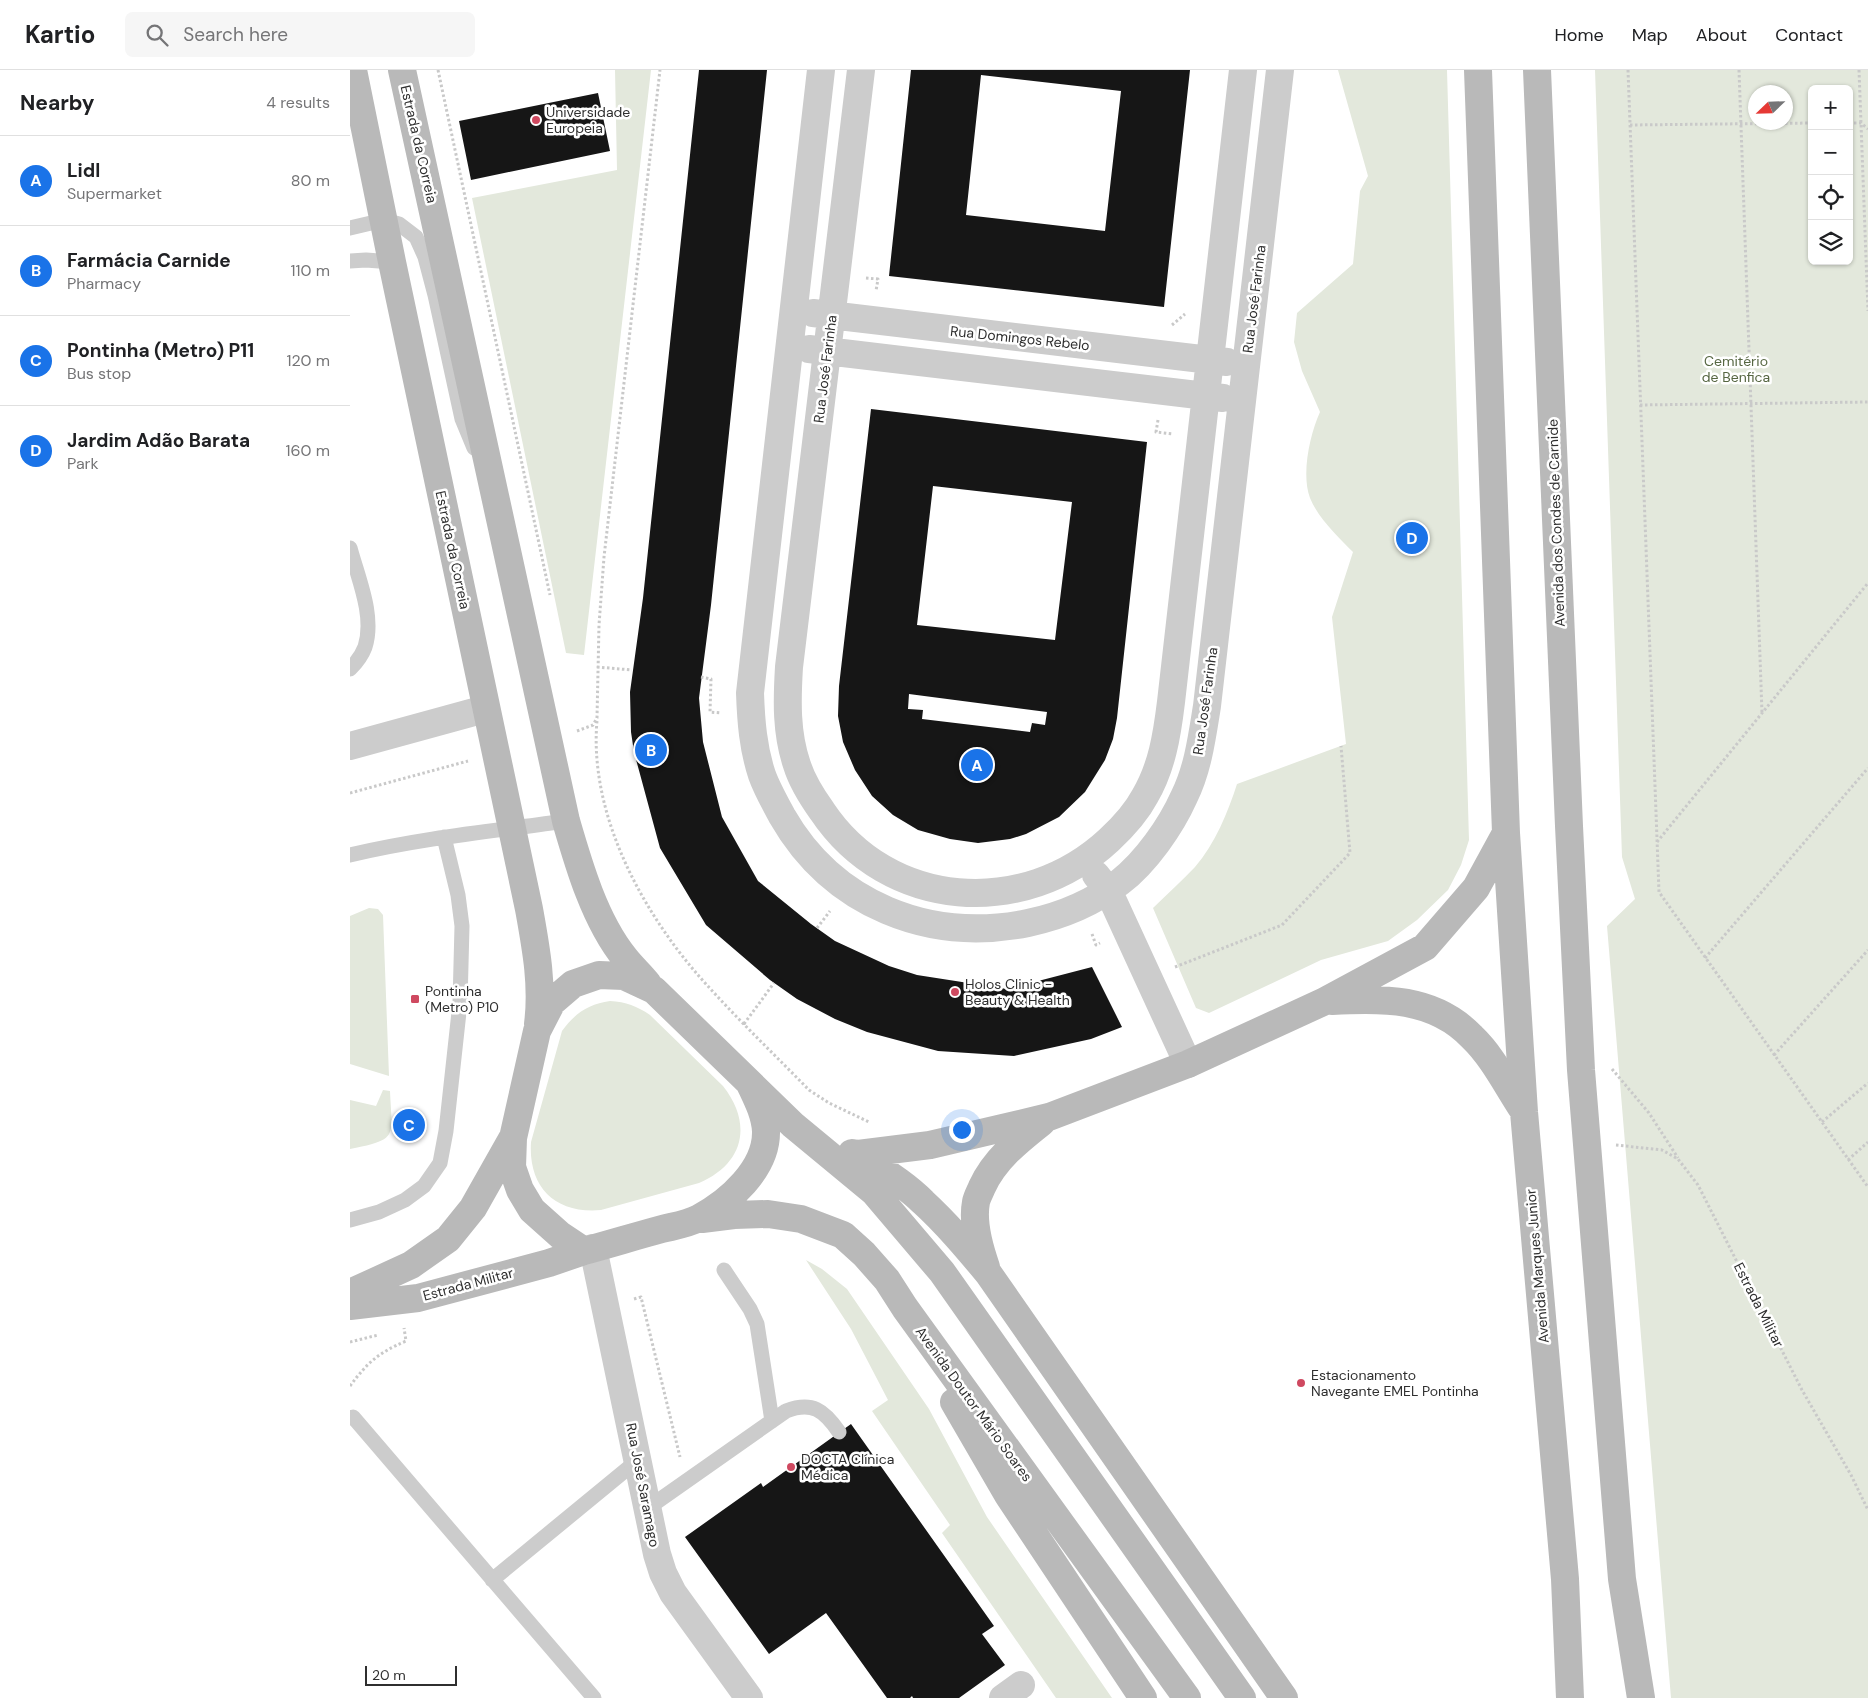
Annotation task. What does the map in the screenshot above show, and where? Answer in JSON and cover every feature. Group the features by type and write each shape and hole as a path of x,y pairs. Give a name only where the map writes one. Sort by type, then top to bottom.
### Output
{"main road":[{"name":"Estrada da Correia","path":"353,70 538,961 541,1001 537,1031"},
{"name":"Estrada da Correia","path":"402,70 566,821 582,875 601,920 624,958 750,1084"},
{"path":"818,1147 858,1154 930,1145 1049,1117 1188,1064 1322,1002 1425,947 1476,888 1506,833 1478,70"},
{"name":"Avenida dos Condes de Carnide","path":"1537,70 1581,1070 1622,1569 1640,1698"},
{"name":"Avenida Marques Junior","path":"1506,833 1524,1112 1565,1579 1570,1698"},
{"path":"589,1249 560,1235 532,1210 520,1190 512,1167 513,1138 537,1031 552,1002 573,984 600,975 624,976 654,990"},
{"path":"1322,1002 1374,999 1409,1002 1436,1011 1453,1021 1472,1037 1487,1055 1524,1112"},
{"path":"750,1084 793,1126 874,1192 942,1272 1242,1698"},
{"path":"698,1219 725,1201 744,1182 754,1170 764,1148 766,1132 763,1112 750,1084"},
{"path":"988,1273 977,1231 976,1201 988,1174 1008,1150 1049,1117"},
{"path":"350,1293 411,1265 448,1239 473,1208 513,1138"},
{"path":"858,1154 889,1174 922,1200 951,1229 988,1273 1284,1698"},
{"name":"Avenida Doutor Mário Soares","path":"698,1219 768,1214 801,1219 843,1235 864,1254 887,1280 905,1308 1187,1698"},
{"name":"Estrada Militar","path":"350,1306 418,1298 549,1263 589,1249 698,1219"},
{"path":"905,1308 955,1404 1008,1495 1143,1698"}],"street":[{"name":"Rua José Farinha","path":"821,70 750,693 751,726 763,776 791,832 808,853 859,897 907,918 938,927 970,930 1006,928 1042,920 1091,901 1121,881 1145,856 1167,828 1185,797 1197,758 1206,706 1280,70"},
{"name":"Rua José Farinha","path":"861,70 789,667 787,714 797,765 811,796 843,838 861,854 904,879 952,893 979,894 1005,892 1049,879 1096,852 1129,820 1145,796 1163,753 1171,702 1243,70"},
{"name":"Rua Domingos Rebelo","path":"794,311 1246,365"},
{"path":"790,347 1242,400"},
{"path":"754,663 789,667"},
{"path":"350,746 485,710"},
{"path":"1084,860 1108,890 1188,1064"},
{"name":"Rua José Saramago","path":"589,1249 606,1306 662,1573 673,1593 749,1698"}],"lane":[{"path":"350,228 384,220 399,224 416,237 425,257 435,295 462,419 495,497"},
{"path":"350,261 392,262"},
{"path":"350,548 365,604 368,625 365,647 357,662 350,669"},
{"path":"350,855 444,837 566,821"},
{"path":"350,1220 378,1212 405,1200 424,1186 440,1163 446,1131 460,1004 462,926 458,895 444,837"},
{"path":"724,1270 750,1309 757,1324 772,1421"},
{"path":"648,1508 786,1411 799,1406 813,1407 831,1421 839,1432"},
{"path":"350,1418 353,1417 492,1580 585,1695"},
{"path":"492,1580 638,1460"}],"path":[{"path":"438,70 552,603"},
{"path":"660,70 604,557 597,667 595,745 600,786 624,860 647,903 671,941 698,976 809,1090 829,1103 870,1122 878,1122"},
{"path":"1628,70 1659,892 1868,1187"},
{"path":"1739,70 1762,713"},
{"path":"1858,70 1868,311"},
{"path":"1630,125 1808,123"},
{"path":"1853,123 1860,123 1868,129"},
{"path":"1640,405 1868,402"},
{"path":"1657,842 1868,583"},
{"path":"597,667 632,670"},
{"path":"548,738 593,725 597,718"},
{"path":"576,721 580,739"},
{"path":"1172,968 1282,925 1350,854 1341,746"},
{"path":"350,793 495,753"},
{"path":"1705,958 1868,768"},
{"path":"1080,906 1096,945 1128,931"},
{"path":"1774,1055 1868,950"},
{"path":"744,1024 774,984"},
{"path":"1609,1066 1649,1113 1678,1159"},
{"path":"1822,1122 1868,1082"},
{"path":"1848,1160 1868,1142"},
{"name":"Estrada Militar","path":"1616,1145 1662,1150 1678,1159 1698,1185 1802,1390 1852,1475 1868,1510"},
{"path":"606,1306 641,1297 685,1482"},
{"path":"350,1386 366,1364 387,1349 406,1341 404,1328 395,1330"},
{"path":"350,1342 386,1333"}],"green space":[{"path":"615,70 651,70 584,655 566,653 472,198 617,170"},
{"path":"1338,70 1447,70 1469,840 1461,865 1448,890 1417,920 1388,941 1321,960 1209,1013 1196,1008 1153,908 1195,867 1209,848 1220,827 1237,784 1346,744 1332,617 1353,552 1323,520 1310,498 1307,488 1308,454 1313,431 1320,412 1302,371 1294,342 1297,313 1353,264 1360,191 1368,176"},
{"name":"Cemitério de Benfica","path":"1595,70 1868,70 1868,1698 1671,1698 1607,926 1635,899 1622,857"},
{"path":"369,908 378,909 383,915 389,1076 350,1064 350,916"},
{"path":"610,1001 631,1005 650,1015 723,1086 732,1100 738,1115 740,1128 739,1142 734,1154 726,1165 714,1175 699,1183 601,1210 585,1210 558,1202 540,1184 534,1172 531,1158 531,1142 562,1031 583,1010 595,1004"},
{"path":"383,1090 390,1091 391,1127 389,1134 385,1139 366,1146 350,1149 350,1100 376,1106"},
{"path":"806,1260 822,1269 847,1289 929,1409 987,1517 1112,1698 1056,1698 942,1533 950,1525 872,1411 888,1400 851,1329"}],"building":[{"path":"699,70 767,70 711,605 699,698 703,742 722,817 758,881 835,941 889,966 917,975 1007,989 1092,967 1122,1027 1091,1039 1014,1056 938,1051 867,1032 835,1019 797,999 770,980 706,925 660,848 634,752 631,732 630,692 643,598"},
{"path":"911,70 1190,70 1164,307 889,276","holes":["981,75 1121,91 1105,231 966,215"]},
{"path":"598,93 610,151 471,180 459,121"},
{"path":"871,409 1147,442 1117,718 1113,739 1105,760 1085,792 1059,817 1026,834 1010,839 978,843 950,839 918,830 893,815 872,796 855,770 843,742 838,716 839,686","holes":["933,486 1072,502 1055,640 917,625","909,694 1047,712 1045,725 1032,723 1030,732 922,719 923,710 908,709"]},
{"path":"851,1424 994,1626 982,1634 1005,1665 959,1698 913,1698 912,1696 910,1698 887,1698 826,1613 769,1654 685,1537 761,1483 763,1487"}],"place":[{"name":"Universidade Europeia","path":"536,120"},
{"name":"Jardim Adão Barata","path":"1412,538"},
{"name":"Farmácia Carnide","path":"651,750"},
{"name":"Lidl","path":"977,765"},
{"name":"Holos Clinic - Beauty & Health","path":"955,992"},
{"name":"Pontinha (Metro) P10","path":"415,999"},
{"name":"Pontinha (Metro) P11","path":"409,1125"},
{"name":"Estacionamento Navegante EMEL Pontinha","path":"1301,1383"},
{"name":"DOCTA Clínica Médica","path":"791,1467"}]}
